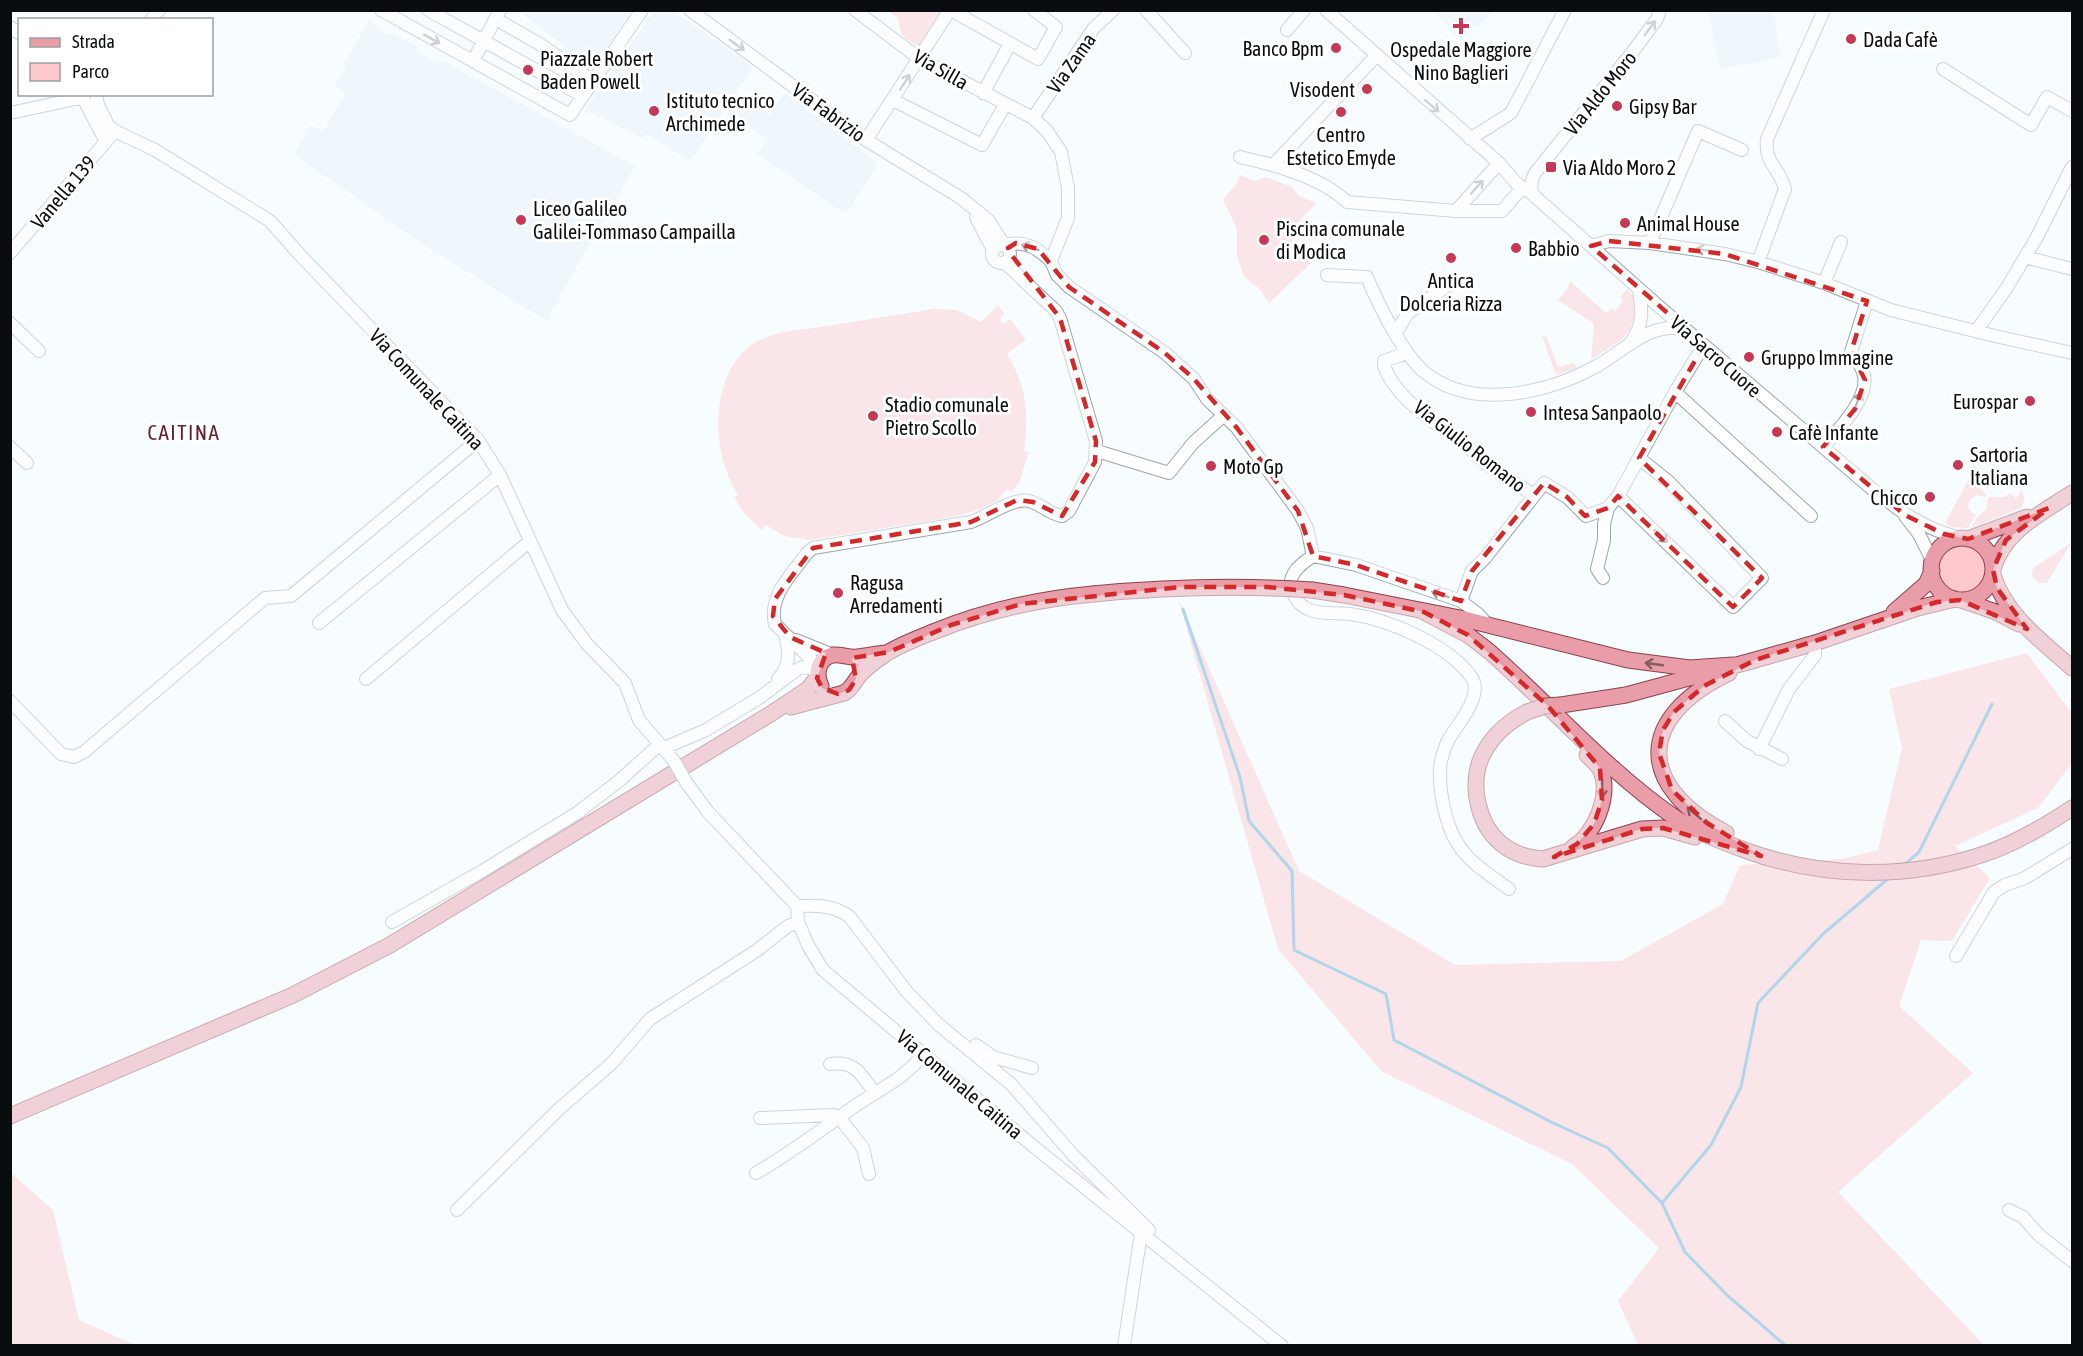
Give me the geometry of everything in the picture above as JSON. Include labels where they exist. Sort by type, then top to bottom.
[{"type":"main road","points":[[2073,493],[2006,540],[2000,549],[1990,582],[1981,594],[1975,597],[1928,605],[1815,644],[1626,695],[1545,706],[1527,712],[1503,728],[1479,762],[1476,777],[1476,793],[1486,828],[1498,842],[1514,853],[1529,858],[1543,859],[1642,829],[1663,828],[1737,852],[1807,867],[1854,872],[1901,871],[1948,864],[1985,854],[2024,837],[2073,808]]},
{"type":"main road","points":[[1884,620],[1914,597],[1926,584],[1940,548],[1954,540],[2049,508]]},
{"type":"main road","points":[[1965,538],[1983,546],[1989,553],[1997,588],[2007,604],[2027,628],[2073,668]]},
{"type":"main road","points":[[1932,567],[1933,579],[1941,592],[1996,612],[2027,628]]},
{"type":"main road","points":[[772,713],[849,690],[856,679],[889,652],[951,625],[988,613],[1032,603],[1093,594],[1213,586],[1312,590],[1488,625],[1628,660],[1690,668],[1733,665]]},
{"type":"main road","points":[[1424,612],[1467,634],[1519,678],[1618,772],[1671,814],[1696,830],[1761,856]]},
{"type":"main road","points":[[10,1116],[294,995],[361,960],[473,896],[772,713],[808,689],[826,658],[889,652]]},
{"type":"main road","points":[[840,656],[855,667],[856,679]]},
{"type":"main road","points":[[1755,660],[1714,680],[1684,701],[1667,721],[1659,753],[1666,780],[1682,802],[1707,823],[1739,840],[1761,856]]},
{"type":"main road","points":[[818,672],[822,688],[832,694],[838,694]]},
{"type":"main road","points":[[1519,678],[1600,768],[1602,777],[1600,812],[1594,824],[1577,844],[1554,857]]},
{"type":"street","points":[[381,10],[570,115],[642,10]]},
{"type":"street","points":[[428,10],[583,96]]},
{"type":"street","name":"Via Fabrizio","points":[[690,10],[866,140],[961,198],[988,220],[1004,252],[1024,270],[1034,290],[1056,310],[1060,318],[1097,451]]},
{"type":"street","name":"Via Silla","points":[[855,10],[920,59],[1033,118]]},
{"type":"street","points":[[866,140],[951,10],[1038,59],[1056,27],[1034,10]]},
{"type":"street","name":"Via Zama","points":[[1033,118],[1094,28],[1113,10]]},
{"type":"street","points":[[1287,30],[1304,10]]},
{"type":"street","points":[[1326,10],[1511,176],[1521,177],[1535,173]]},
{"type":"street","points":[[1470,139],[1511,113],[1564,10]]},
{"type":"street","name":"Via Aldo Moro","points":[[1535,173],[1631,54],[1657,19],[1660,10]]},
{"type":"street","points":[[1758,262],[1785,189],[1784,182],[1769,161],[1767,139],[1824,10]]},
{"type":"street","points":[[1148,11],[1185,53]]},
{"type":"street","points":[[473,61],[496,19],[596,77]]},
{"type":"street","points":[[983,93],[1010,44]]},
{"type":"street","points":[[1273,165],[1376,56]]},
{"type":"street","points":[[1943,69],[2031,125],[2047,97],[2073,111]]},
{"type":"street","points":[[96,96],[98,105],[108,125],[115,131]]},
{"type":"street","points":[[10,113],[80,98],[84,100],[106,142]]},
{"type":"street","points":[[893,100],[982,145],[1005,105]]},
{"type":"street","points":[[1033,118],[1047,130],[1061,152],[1068,188],[1068,218],[1050,261]]},
{"type":"street","name":"Vanella 139","points":[[10,253],[115,131]]},
{"type":"street","name":"Via Comunale Caitina","points":[[115,131],[155,150],[270,221],[478,440],[500,475],[554,597],[562,610],[587,644],[625,683],[639,720],[674,761],[708,812],[797,906],[798,922],[809,947],[824,970],[1118,1208],[1141,1233],[1283,1346]]},
{"type":"street","points":[[1650,243],[1698,131],[1742,150]]},
{"type":"street","points":[[1240,157],[1273,165],[1334,190],[1347,202],[1456,211],[1502,211],[1527,191],[1535,173]]},
{"type":"street","points":[[1456,211],[1498,163]]},
{"type":"street","points":[[1976,331],[2006,289],[2071,175]]},
{"type":"street","name":"Via Sacro Cuore","points":[[1511,176],[1685,330],[1905,515]]},
{"type":"street","points":[[1592,246],[1609,241],[1650,243],[1708,251],[1758,262],[1824,283],[1891,310],[2073,353]]},
{"type":"street","points":[[1824,283],[1841,242]]},
{"type":"street","points":[[1004,252],[1010,244],[1016,243],[1038,249],[1069,287],[1165,353],[1194,379],[1208,399],[1237,428],[1298,511],[1309,534],[1314,556]]},
{"type":"street","points":[[2025,257],[2073,269]]},
{"type":"street","points":[[1327,275],[1367,277],[1378,303],[1407,353],[1424,372],[1458,390],[1478,395],[1498,395],[1539,388],[1597,366],[1652,331],[1669,327],[1685,330]]},
{"type":"street","points":[[1396,332],[1408,313],[1454,281]]},
{"type":"street","points":[[1639,288],[1642,320]]},
{"type":"street","points":[[1823,447],[1855,410],[1865,380],[1864,373],[1851,352],[1867,300]]},
{"type":"street","points":[[1628,346],[1635,337],[1645,315],[1661,308]]},
{"type":"street","points":[[1652,331],[1661,308]]},
{"type":"street","points":[[10,323],[39,351]]},
{"type":"street","points":[[1603,578],[1597,569],[1608,508],[1618,496],[1675,392],[1704,345]]},
{"type":"street","name":"Via Giulio Romano","points":[[1407,353],[1384,361],[1385,370],[1398,390],[1442,430],[1534,496],[1544,483],[1567,497],[1586,516],[1608,508]]},
{"type":"street","points":[[1675,392],[1811,516]]},
{"type":"street","points":[[818,672],[775,624],[773,608],[775,599],[807,553],[813,548],[970,522],[983,518],[1017,500],[1033,502],[1054,515],[1062,516],[1069,511],[1095,462],[1097,451],[1169,473],[1193,443],[1224,415]]},
{"type":"street","points":[[10,701],[60,754],[74,758],[84,752],[265,598],[291,596],[478,440]]},
{"type":"street","points":[[10,447],[27,463]]},
{"type":"street","points":[[1618,496],[1733,607],[1762,578],[1669,482],[1639,458]]},
{"type":"street","points":[[319,623],[500,475]]},
{"type":"street","points":[[1461,601],[1472,571],[1534,496]]},
{"type":"street","points":[[1905,515],[1944,534],[1965,538]]},
{"type":"street","points":[[1905,515],[1919,534],[1932,567]]},
{"type":"street","points":[[366,679],[530,541]]},
{"type":"street","points":[[1488,625],[1461,601],[1356,565],[1314,556],[1299,565],[1290,578],[1291,589],[1298,603],[1310,611],[1351,614],[1391,623],[1446,654],[1472,676],[1475,689],[1471,705],[1447,742],[1441,763],[1441,788],[1448,825],[1458,846],[1509,889]]},
{"type":"street","points":[[787,635],[840,656]]},
{"type":"street","points":[[765,694],[785,671],[789,662],[787,635]]},
{"type":"street","points":[[1759,749],[1789,689],[1815,655],[1815,644]]},
{"type":"street","points":[[392,922],[484,870],[577,813],[662,746],[706,730],[765,694],[798,669],[803,667],[818,672]]},
{"type":"street","points":[[1725,721],[1747,741],[1782,759]]},
{"type":"street","points":[[1956,956],[1994,892],[2005,885],[2025,878],[2073,849]]},
{"type":"street","points":[[797,906],[829,907],[849,916],[907,992],[939,1024],[1011,1084],[1118,1208],[1269,1329],[1283,1346]]},
{"type":"street","points":[[456,1210],[558,1110],[612,1064],[650,1019],[756,951],[788,926],[798,922]]},
{"type":"street","points":[[958,1038],[971,1042],[993,1057],[1032,1068]]},
{"type":"street","points":[[756,1173],[789,1154],[839,1117],[891,1085],[914,1066],[924,1053]]},
{"type":"street","points":[[830,1064],[844,1063],[856,1069],[875,1093]]},
{"type":"street","points":[[760,1118],[833,1115],[839,1117],[863,1148],[869,1173]]},
{"type":"street","points":[[2009,1210],[2023,1217],[2039,1235],[2073,1262]]},
{"type":"street","points":[[1124,1346],[1141,1233]]},
{"type":"highlighted area","points":[[1609,241],[1725,254],[1867,301],[1851,352],[1865,380],[1855,409],[1823,447],[1905,515],[1944,534],[1968,539],[2049,508],[2006,540],[1993,570],[1997,588],[2027,629],[1960,600],[1937,602],[1755,660],[1704,686],[1674,712],[1663,730],[1659,753],[1672,790],[1707,823],[1761,856],[1663,828],[1642,829],[1554,857],[1577,844],[1594,824],[1602,800],[1600,768],[1548,706],[1468,635],[1424,612],[1344,595],[1268,587],[1180,587],[1021,604],[951,625],[889,652],[852,658],[856,679],[849,690],[838,694],[822,688],[817,678],[826,653],[790,637],[773,616],[775,599],[813,548],[971,522],[1017,500],[1033,502],[1062,516],[1095,462],[1096,441],[1060,318],[1010,253],[1008,248],[1016,243],[1038,249],[1069,287],[1165,353],[1194,379],[1237,428],[1298,511],[1313,556],[1356,565],[1461,601],[1472,571],[1544,483],[1567,497],[1585,516],[1608,508],[1618,496],[1733,607],[1762,578],[1639,458],[1704,345],[1591,246]]},
{"type":"shaded area","points":[[518,11],[632,11],[594,68]]},
{"type":"shaded area","name":"Istituto tecnico Archimede","points":[[654,11],[673,11],[753,67],[736,92],[746,100],[745,102],[770,115],[784,92],[878,164],[847,212],[842,211],[757,154],[767,140],[724,111],[690,161],[647,134],[644,139],[591,112],[588,115],[584,112]]},
{"type":"shaded area","name":"Ospedale Maggiore Nino Baglieri","points":[[1435,11],[1493,11],[1480,25],[1471,28],[1460,41]]},
{"type":"shaded area","points":[[1708,11],[1772,11],[1781,57],[1720,69]]},
{"type":"shaded area","points":[[369,20],[377,25],[377,29],[389,35],[392,33],[417,47],[418,52],[437,64],[443,61],[635,166],[546,320],[424,245],[294,154],[311,125],[323,132],[346,93],[335,86],[347,66],[344,64]]},
{"type":"green space","points":[[888,11],[941,11],[919,46],[903,36],[898,18]]},
{"type":"green space","name":"Piscina comunale di Modica","points":[[1240,175],[1255,181],[1266,177],[1292,187],[1299,196],[1316,203],[1290,231],[1289,238],[1313,261],[1269,303],[1258,287],[1243,274],[1237,256],[1237,229],[1223,199],[1236,185]]},
{"type":"green space","points":[[1570,281],[1606,313],[1611,308],[1615,311],[1623,301],[1620,297],[1627,289],[1634,298],[1634,320],[1631,328],[1614,345],[1591,359],[1594,326],[1592,322],[1558,300],[1568,288]]},
{"type":"green space","name":"Stadio comunale Pietro Scollo","points":[[998,305],[1005,314],[1000,318],[1003,324],[1010,319],[1026,339],[1007,354],[1019,378],[1025,401],[1024,451],[1029,452],[1020,480],[1012,492],[1007,489],[996,501],[981,509],[954,517],[810,540],[784,536],[766,525],[762,530],[745,514],[734,498],[738,495],[723,461],[718,425],[722,392],[727,376],[745,350],[758,341],[780,333],[934,309],[957,310],[981,322]]},
{"type":"green space","points":[[1546,335],[1558,367],[1574,363],[1576,368],[1556,375],[1542,336]]},
{"type":"green space","points":[[1973,472],[1979,488],[1987,495],[1971,498],[1968,506],[1972,513],[1976,514],[1968,528],[1950,527],[1945,523]]},
{"type":"green space","points":[[2022,490],[2025,500],[2021,508],[1971,528],[1978,516],[1986,509],[1987,500],[1990,497],[2004,497],[2011,493],[2016,499]]},
{"type":"green space","points":[[2071,543],[2047,583],[2039,583],[2032,576],[2033,568]]},
{"type":"green space","points":[[1957,546],[1967,546],[1979,553],[1986,565],[1986,575],[1979,587],[1967,594],[1957,594],[1942,583],[1938,575],[1938,565],[1949,550]]},
{"type":"green space","points":[[1178,598],[1299,871],[1455,965],[1621,961],[1723,904],[1740,865],[1842,859],[1878,850],[1902,748],[1889,689],[2027,653],[2072,713],[2072,763],[2038,808],[1955,846],[1990,878],[1952,941],[1921,940],[1899,1006],[1973,1073],[1838,1192],[1984,1345],[1638,1345],[1618,1301],[1659,1248],[1572,1164],[1381,1071],[1278,949]]},
{"type":"green space","points":[[11,1173],[53,1210],[79,1320],[135,1345],[11,1345]]},
{"type":"waterway","points":[[1183,609],[1240,777],[1249,821],[1292,871],[1294,950],[1386,994],[1394,1040],[1551,1122],[1608,1148],[1662,1203],[1685,1252],[1728,1296],[1786,1346]]},
{"type":"waterway","points":[[1904,865],[1919,852],[1992,704]]},
{"type":"waterway","points":[[1662,1203],[1711,1145],[1741,1087],[1758,1003],[1823,934],[1890,877]]},
{"type":"place","name":"Ospedale Maggiore Nino Baglieri","points":[[1461,26]]},
{"type":"place","name":"Dada Cafè","points":[[1851,39]]},
{"type":"place","name":"Banco Bpm","points":[[1336,48]]},
{"type":"place","name":"Piazzale Robert Baden Powell","points":[[528,70]]},
{"type":"place","name":"Visodent","points":[[1367,89]]},
{"type":"place","name":"Gipsy Bar","points":[[1617,106]]},
{"type":"place","name":"Istituto tecnico Archimede","points":[[654,111]]},
{"type":"place","name":"Centro Estetico Emyde","points":[[1341,112]]},
{"type":"place","name":"Via Aldo Moro 2","points":[[1551,167]]},
{"type":"place","name":"Liceo Galileo Galilei-Tommaso Campailla","points":[[521,220]]},
{"type":"place","name":"Animal House","points":[[1625,223]]},
{"type":"place","name":"Piscina comunale di Modica","points":[[1264,240]]},
{"type":"place","name":"Babbio","points":[[1516,248]]},
{"type":"place","name":"Antica Dolceria Rizza","points":[[1451,258]]},
{"type":"place","name":"Gruppo Immagine","points":[[1749,357]]},
{"type":"place","name":"Eurospar","points":[[2030,401]]},
{"type":"place","name":"Intesa Sanpaolo","points":[[1531,412]]},
{"type":"place","name":"Stadio comunale Pietro Scollo","points":[[873,416]]},
{"type":"place","name":"Cafè Infante","points":[[1777,432]]},
{"type":"place","name":"Sartoria Italiana","points":[[1958,465]]},
{"type":"place","name":"Moto Gp","points":[[1211,466]]},
{"type":"place","name":"Chicco","points":[[1930,497]]},
{"type":"place","name":"Ragusa Arredamenti","points":[[838,593]]},
{"type":"district","name":"CAITINA","points":[[184,432]]}]
